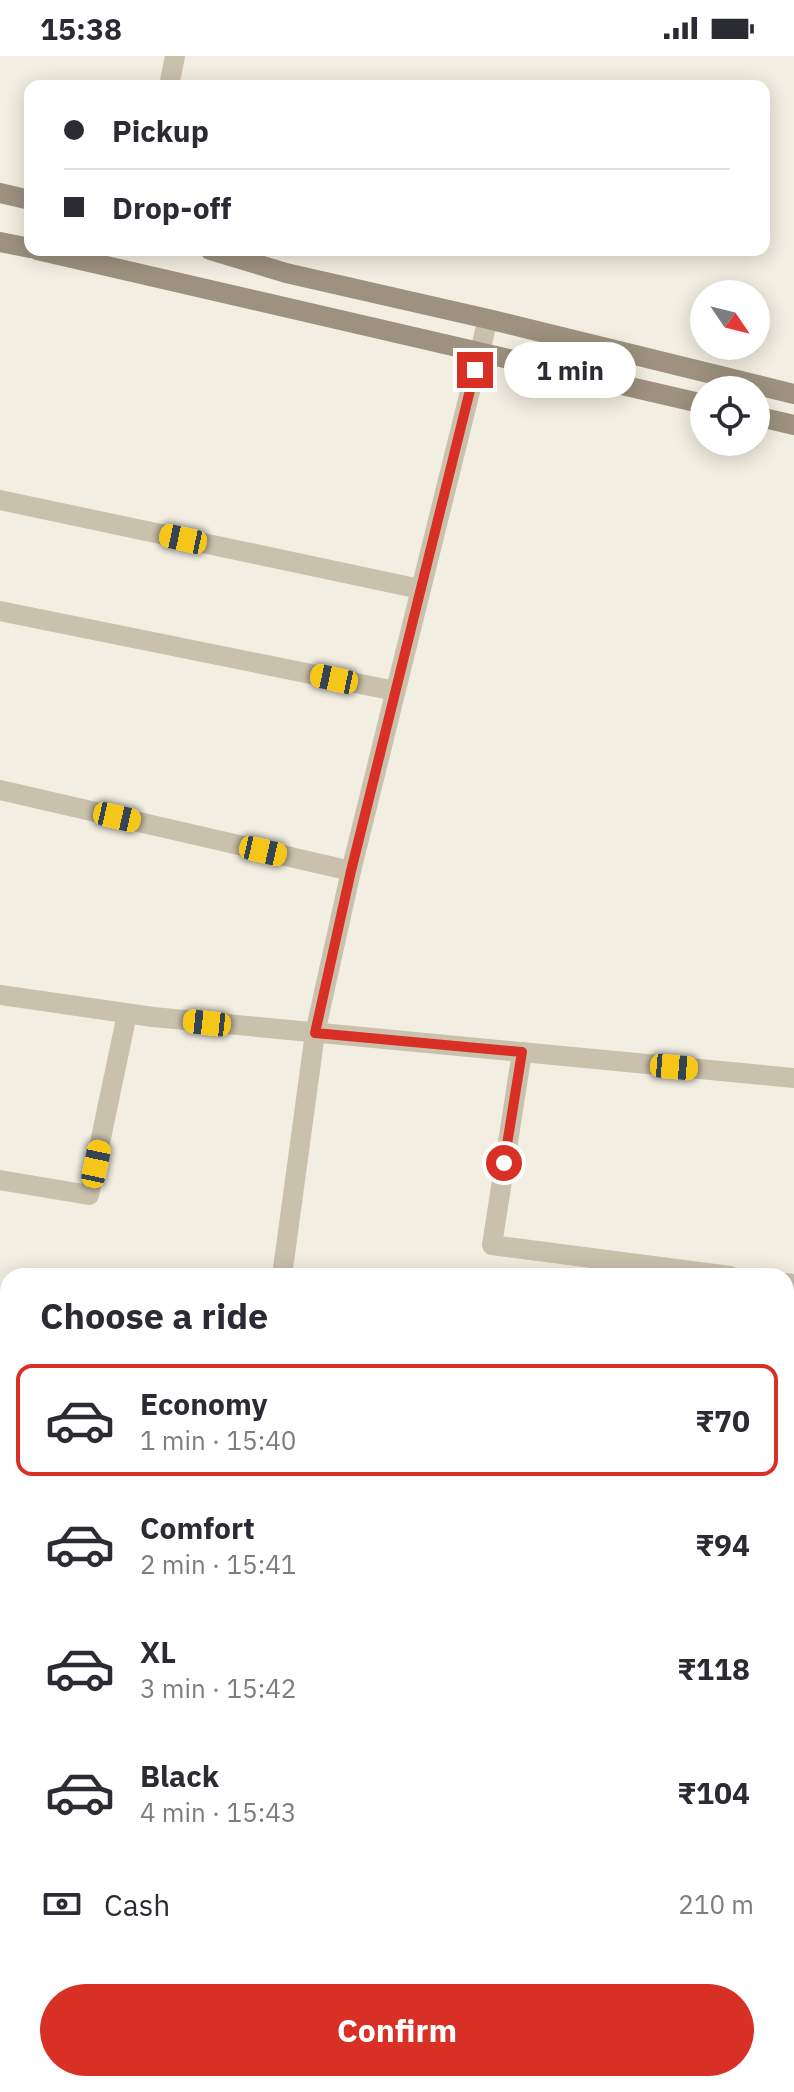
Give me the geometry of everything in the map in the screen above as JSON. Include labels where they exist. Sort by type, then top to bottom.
[{"type":"main road","points":[[0,193],[24,199]]},
{"type":"main road","points":[[0,242],[24,247]]},
{"type":"main road","points":[[64,256],[690,401]]},
{"type":"main road","points":[[230,256],[286,273],[794,394]]},
{"type":"main road","points":[[770,419],[794,425]]},
{"type":"street","points":[[170,80],[175,56]]},
{"type":"street","points":[[283,1268],[315,1033],[351,871],[488,319]]},
{"type":"street","points":[[0,500],[420,589]]},
{"type":"street","points":[[0,611],[395,691]]},
{"type":"street","points":[[0,790],[351,871]]},
{"type":"street","points":[[0,995],[127,1014],[794,1078]]},
{"type":"street","points":[[0,1180],[89,1195],[127,1014]]},
{"type":"street","points":[[522,1052],[492,1245],[669,1268]]},
{"type":"route","points":[[475,370],[351,871],[315,1033],[522,1052],[504,1163]]}]
